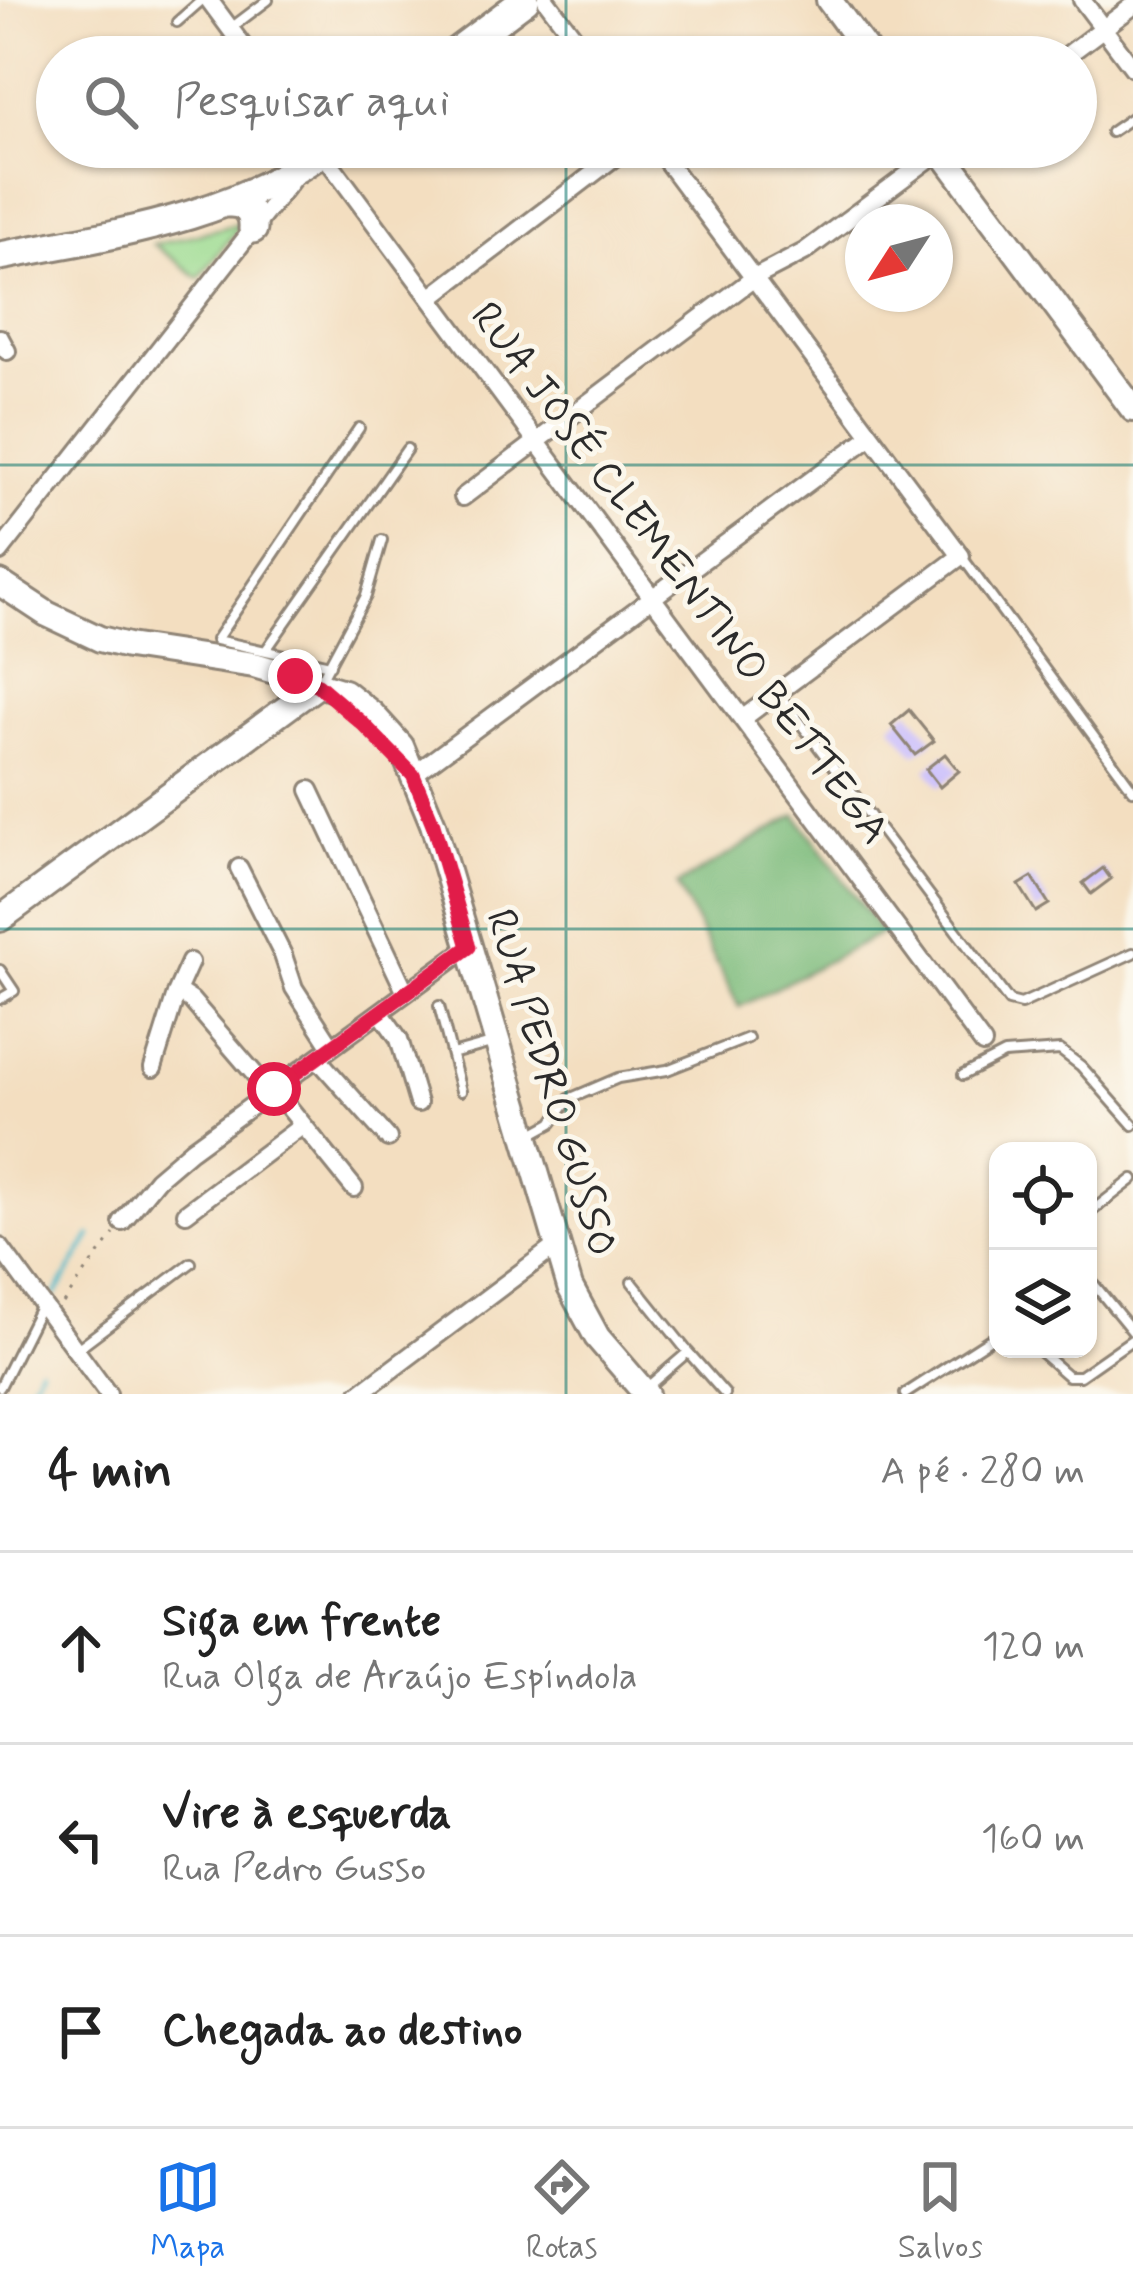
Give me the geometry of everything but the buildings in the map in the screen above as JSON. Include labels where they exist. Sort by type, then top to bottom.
[{"type":"main road","points":[[477,36],[526,0]]},
{"type":"main road","points":[[829,0],[856,36]]},
{"type":"main road","points":[[0,256],[167,222],[230,202],[290,168]]},
{"type":"main road","points":[[956,168],[1133,409]]},
{"type":"main road","points":[[230,202],[248,210],[253,229]]},
{"type":"main road","name":"RUA PEDRO GUSSO","points":[[0,583],[47,614],[128,646],[214,649],[276,670],[324,675],[413,775],[433,824],[570,1287],[587,1322],[644,1392]]},
{"type":"main road","points":[[2,913],[324,675]]},
{"type":"street","points":[[205,0],[235,36]]},
{"type":"street","points":[[546,0],[573,36]]},
{"type":"street","points":[[1082,0],[1133,68]]},
{"type":"street","points":[[1093,36],[1133,6]]},
{"type":"street","points":[[0,552],[304,168]]},
{"type":"street","name":"RUA JOSÉ CLEMENTINO BETTEGA","points":[[329,168],[983,1044]]},
{"type":"street","points":[[430,298],[600,168]]},
{"type":"street","points":[[672,168],[961,556],[742,719]]},
{"type":"street","points":[[463,497],[754,278],[804,252],[915,168]]},
{"type":"street","points":[[413,775],[872,436]]},
{"type":"street","points":[[310,790],[406,993]]},
{"type":"street","points":[[239,868],[284,956],[324,1053],[388,1138]]},
{"type":"street","points":[[122,1222],[172,1165],[469,947]]},
{"type":"street","points":[[153,1068],[190,962]]},
{"type":"street","points":[[177,991],[191,1000],[354,1188]]},
{"type":"street","points":[[380,1012],[399,1039],[418,1103]]},
{"type":"street","points":[[186,1213],[303,1125]]},
{"type":"street","points":[[0,1246],[108,1394]]},
{"type":"street","points":[[359,1394],[556,1246]]},
{"type":"lane","points":[[177,22],[205,0]]},
{"type":"lane","points":[[230,29],[268,0]]},
{"type":"lane","points":[[1112,132],[1133,117]]},
{"type":"lane","points":[[214,649],[358,428]]},
{"type":"lane","points":[[266,650],[406,449]]},
{"type":"lane","points":[[214,649],[266,650],[324,675],[366,596],[382,540]]},
{"type":"lane","points":[[961,556],[1133,790]]},
{"type":"lane","points":[[778,692],[1009,1001],[1021,1004],[1133,953]]},
{"type":"lane","points":[[0,970],[14,991],[0,1000]]},
{"type":"lane","points":[[439,1006],[461,1091]]},
{"type":"lane","points":[[525,1137],[552,1123],[569,1099],[618,1078],[668,1070],[748,1038]]},
{"type":"lane","points":[[452,1054],[497,1041]]},
{"type":"lane","points":[[963,1075],[1004,1054],[1060,1050],[1081,1066],[1133,1125]]},
{"type":"lane","points":[[1097,1207],[1133,1179]]},
{"type":"lane","points":[[76,1349],[191,1263]]},
{"type":"lane","points":[[632,1282],[725,1394]]},
{"type":"lane","points":[[1048,1358],[1069,1376],[1080,1376],[1133,1336],[1097,1289]]},
{"type":"lane","points":[[0,1387],[47,1311]]},
{"type":"lane","points":[[905,1394],[989,1340]]},
{"type":"lane","points":[[644,1392],[688,1352]]},
{"type":"path","points":[[47,1311],[122,1222]]},
{"type":"green space","points":[[242,223],[199,278],[154,245]]},
{"type":"green space","points":[[796,815],[882,933],[739,1007],[677,885]]},
{"type":"waterway","points":[[55,1295],[91,1236]]},
{"type":"waterway","points":[[28,1394],[40,1367]]},
{"type":"route","points":[[274,1089],[469,947],[433,824],[413,775],[318,685],[295,676]]}]
